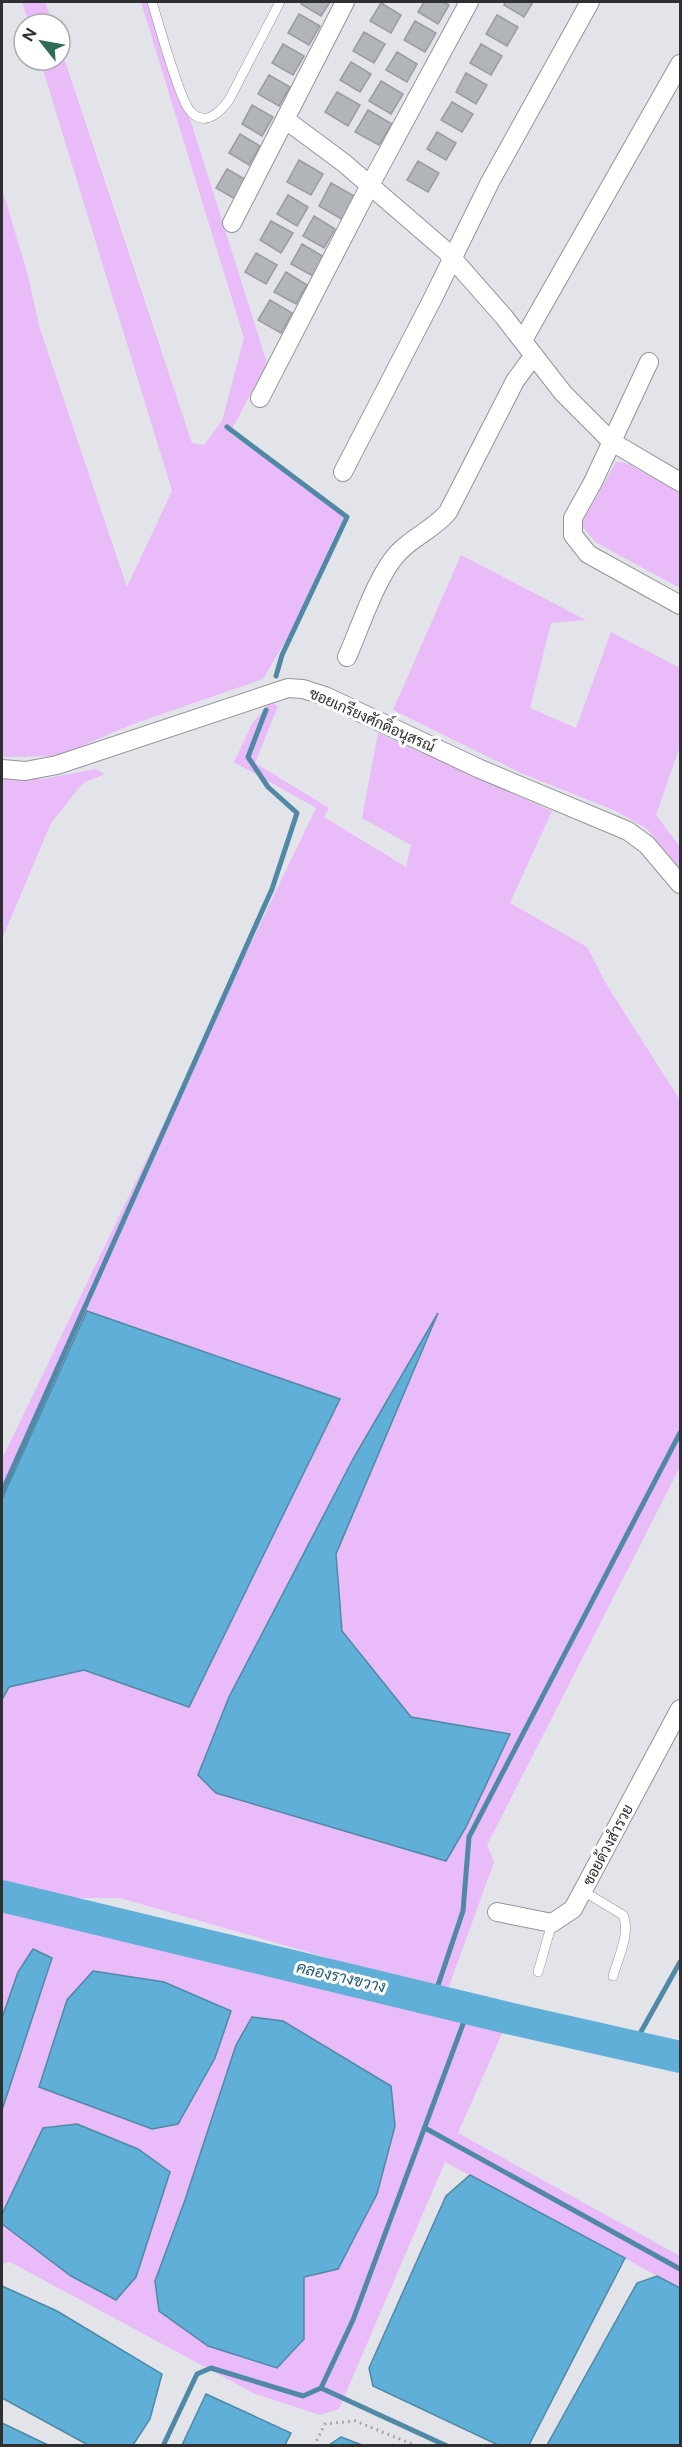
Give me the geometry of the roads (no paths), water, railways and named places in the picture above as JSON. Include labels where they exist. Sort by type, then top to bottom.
[{"type":"street","points":[[232,223],[345,2]]},
{"type":"street","points":[[260,398],[370,185],[469,2]]},
{"type":"street","points":[[343,472],[490,182],[590,2]]},
{"type":"street","points":[[523,340],[681,64]]},
{"type":"street","points":[[286,120],[370,185],[452,257],[523,340],[563,393],[612,442],[681,482]]},
{"type":"street","points":[[347,657],[388,566],[405,546],[439,524],[448,512],[515,381],[534,355]]},
{"type":"street","points":[[649,362],[573,518],[573,535],[588,554],[681,605]]},
{"type":"street","name":"ซอยเกรียงศักดิ์อนุสรณ์","points":[[2,769],[26,771],[57,765],[288,688],[303,689],[325,696],[480,769],[628,831],[647,845],[681,884]]},
{"type":"street","name":"ซอยด้วงสำรวย","points":[[552,1923],[573,1909],[681,1709]]},
{"type":"street","points":[[497,1912],[552,1923]]},
{"type":"lane","points":[[152,2],[173,70],[189,111],[195,115],[211,118],[219,113],[229,100],[280,2]]},
{"type":"lane","points":[[583,1891],[622,1915],[626,1922],[625,1935],[613,1976]]},
{"type":"lane","points":[[538,1972],[552,1923]]},
{"type":"water","points":[[87,1311],[340,1399],[189,1707],[84,1670],[9,1687],[2,1700],[2,1499]]},
{"type":"water","points":[[438,1313],[336,1554],[342,1631],[411,1717],[510,1734],[466,1827],[446,1861],[216,1793],[198,1775],[229,1697],[353,1459]]},
{"type":"water","points":[[33,1949],[52,1958],[2,2110],[2,2018],[18,1972]]},
{"type":"water","points":[[93,1971],[164,1982],[231,2011],[215,2058],[178,2124],[152,2129],[39,2087],[67,2000]]},
{"type":"water","points":[[252,2017],[283,2021],[391,2086],[395,2126],[377,2194],[338,2269],[304,2277],[304,2339],[277,2368],[208,2346],[159,2311],[155,2281],[185,2200],[236,2045]]},
{"type":"water","points":[[77,2124],[138,2149],[170,2172],[136,2277],[116,2300],[71,2276],[2,2224],[2,2214],[43,2128]]},
{"type":"water","points":[[470,2175],[625,2258],[529,2445],[498,2445],[373,2386],[369,2368],[446,2196]]},
{"type":"water","points":[[657,2276],[680,2288],[680,2445],[547,2445],[637,2283]]},
{"type":"water","points":[[2,2286],[57,2311],[162,2374],[150,2419],[133,2445],[88,2445],[2,2398]]},
{"type":"water","points":[[206,2394],[291,2433],[285,2445],[182,2445]]},
{"type":"water","points":[[2,2423],[48,2445],[2,2445]]},
{"type":"water","points":[[341,2437],[362,2445],[329,2445]]},
{"type":"waterway","points":[[227,427],[347,517],[282,655],[276,676]]},
{"type":"waterway","points":[[2,1492],[272,889],[297,813],[268,787],[248,757],[266,710]]},
{"type":"waterway","points":[[433,2000],[463,1911],[469,1837],[680,1433]]},
{"type":"waterway","name":"คลองรางขวาง","points":[[2,1896],[512,2019],[680,2057]]},
{"type":"waterway","points":[[633,2046],[680,1962]]},
{"type":"waterway","points":[[163,2446],[197,2374],[211,2368],[303,2396],[321,2388],[353,2320],[469,2008]]},
{"type":"waterway","points":[[425,2128],[680,2269]]},
{"type":"waterway","points":[[321,2388],[447,2446]]}]
